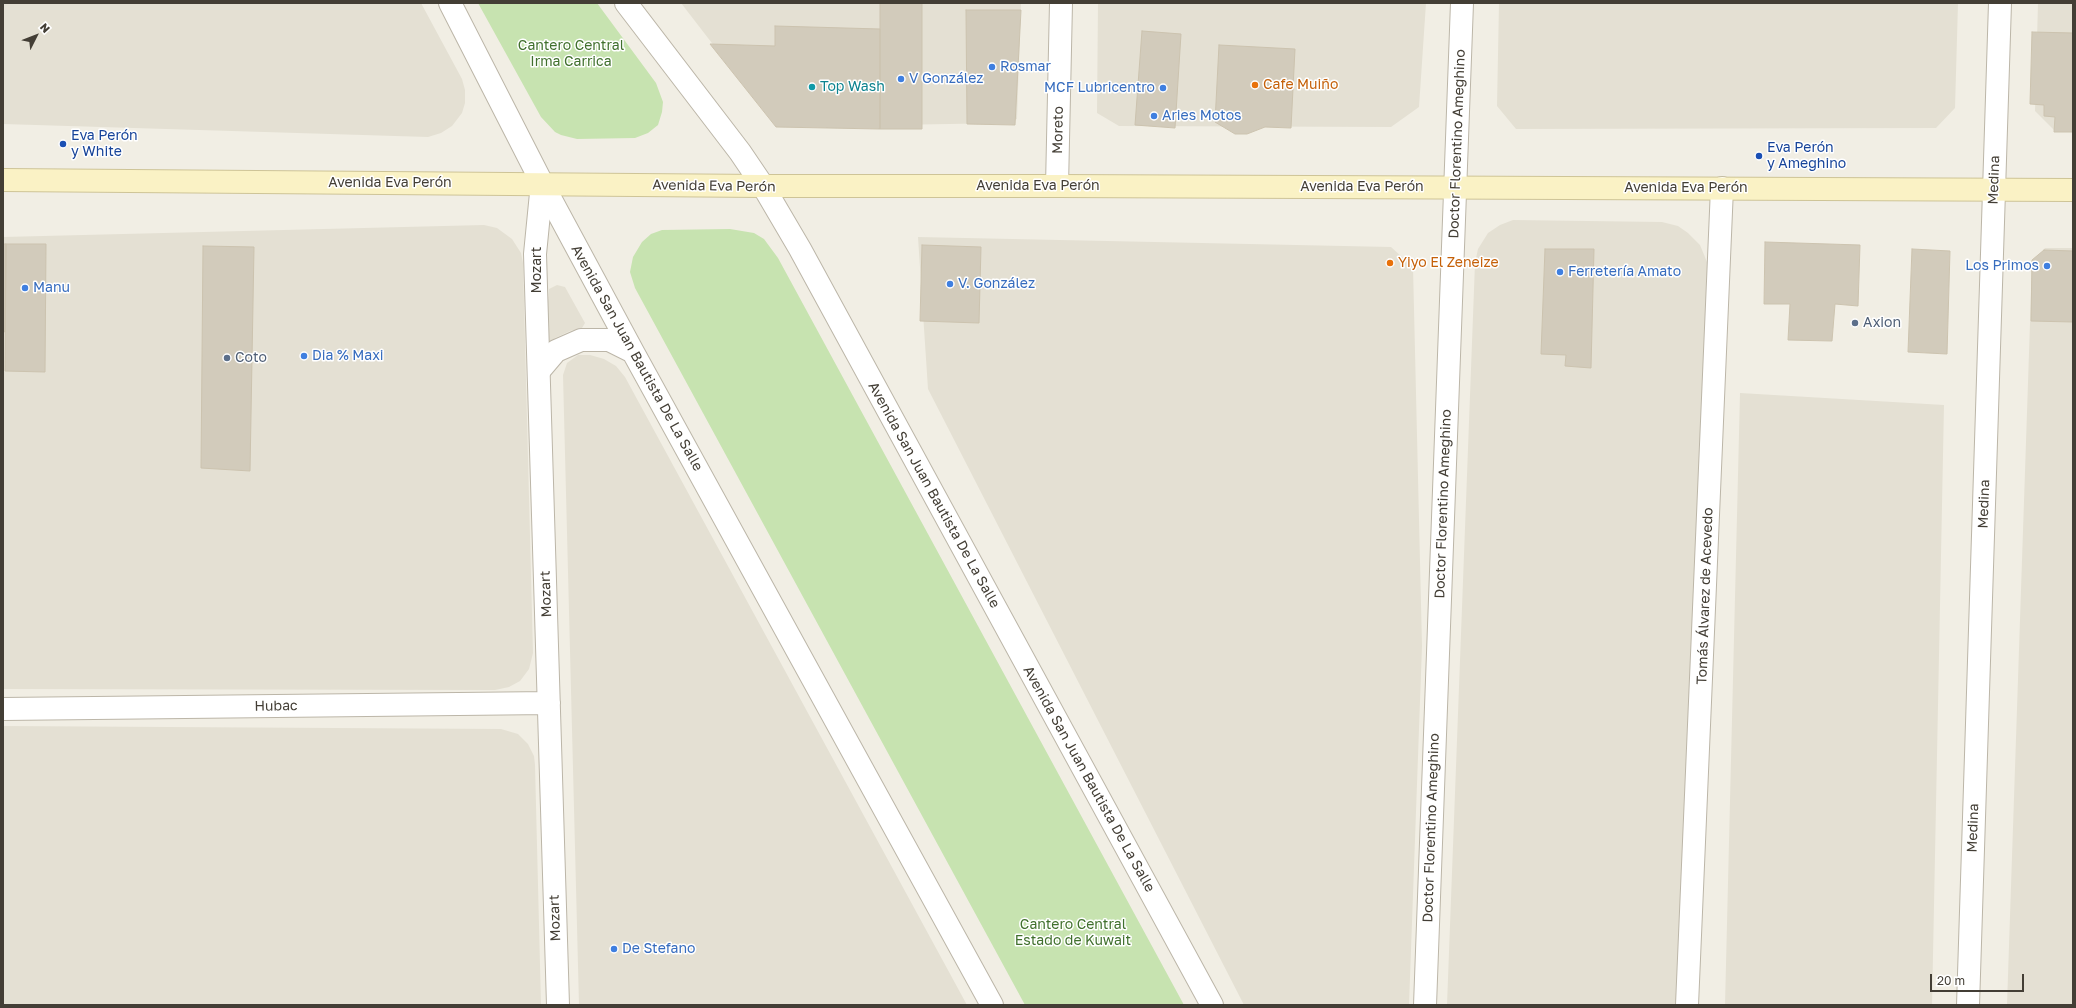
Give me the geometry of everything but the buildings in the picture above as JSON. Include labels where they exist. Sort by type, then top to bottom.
[{"type":"main road","name":"Avenida Eva Perón","points":[[3,180],[542,183],[763,186],[2073,190]]},
{"type":"street","name":"Avenida San Juan Bautista De La Salle","points":[[450,3],[542,183],[633,352],[992,1005]]},
{"type":"street","name":"Avenida San Juan Bautista De La Salle","points":[[626,3],[740,152],[763,186],[800,250],[1212,1005]]},
{"type":"street","name":"Moreto","points":[[1057,186],[1061,3]]},
{"type":"street","name":"Doctor Florentino Ameghino","points":[[1425,1005],[1462,3]]},
{"type":"street","name":"Medina","points":[[1968,1005],[2000,3]]},
{"type":"street","name":"Mozart","points":[[542,183],[536,254],[558,1005]]},
{"type":"street","name":"Tomás Álvarez de Acevedo","points":[[1687,1005],[1722,188]]},
{"type":"street","points":[[539,372],[556,351],[581,340],[608,340],[633,352]]},
{"type":"street","name":"Hubac","points":[[3,709],[549,704]]},
{"type":"shaded area","points":[[3,3],[421,3],[462,79],[465,90],[465,103],[462,113],[452,126],[441,133],[428,137],[3,124]]},
{"type":"shaded area","points":[[681,3],[1021,3],[1017,119],[1006,123],[779,127],[772,121]]},
{"type":"shaded area","points":[[1098,3],[1426,3],[1419,107],[1391,127],[1119,126],[1097,113]]},
{"type":"shaded area","points":[[1499,3],[1958,3],[1955,108],[1936,128],[1516,129],[1497,106]]},
{"type":"shaded area","points":[[2038,3],[2073,3],[2073,131],[2055,131],[2035,111]]},
{"type":"shaded area","points":[[1513,220],[1662,222],[1678,226],[1688,233],[1700,245],[1707,262],[1709,275],[1682,1005],[1447,1005],[1475,263],[1478,249],[1488,233],[1500,225]]},
{"type":"shaded area","points":[[484,225],[497,228],[512,239],[521,253],[523,263],[533,653],[529,669],[520,681],[509,687],[495,690],[3,689],[3,237]]},
{"type":"shaded area","points":[[918,237],[1391,247],[1413,267],[1422,646],[1409,1005],[1244,1005],[928,389]]},
{"type":"shaded area","points":[[2045,248],[2073,248],[2073,1005],[2007,1005],[2032,264]]},
{"type":"shaded area","points":[[557,285],[565,287],[585,323],[582,328],[570,331],[555,338],[552,342],[548,341],[545,336],[549,289]]},
{"type":"shaded area","points":[[578,355],[590,355],[604,359],[616,366],[625,377],[967,1005],[579,1005],[563,375],[567,363]]},
{"type":"shaded area","points":[[1740,393],[1944,405],[1932,1005],[1725,1005]]},
{"type":"shaded area","points":[[3,726],[501,729],[518,734],[528,744],[534,756],[535,765],[541,1005],[3,1005]]},
{"type":"green space","name":"Cantero Central Irma Carrica","points":[[478,3],[597,3],[656,83],[663,102],[658,125],[648,133],[635,138],[577,139],[555,132],[541,117]]},
{"type":"green space","name":"Cantero Central Estado de Kuwait","points":[[730,229],[754,233],[764,239],[778,258],[1184,1005],[1025,1005],[635,288],[630,272],[633,257],[642,242],[651,234],[662,230]]},
{"type":"place","name":"Rosmar","points":[[992,67]]},
{"type":"place","name":"V González","points":[[901,79]]},
{"type":"place","name":"Cafe Muiño","points":[[1255,85]]},
{"type":"place","name":"Top Wash","points":[[812,87]]},
{"type":"place","name":"MCF Lubricentro","points":[[1163,88]]},
{"type":"place","name":"Aries Motos","points":[[1154,116]]},
{"type":"place","name":"Eva Perón y White","points":[[63,144]]},
{"type":"place","name":"Eva Perón y Ameghino","points":[[1759,156]]},
{"type":"place","name":"Yiyo El Zeneize","points":[[1390,263]]},
{"type":"place","name":"Los Primos","points":[[2047,266]]},
{"type":"place","name":"Ferretería Amato","points":[[1560,272]]},
{"type":"place","name":"V. González","points":[[950,284]]},
{"type":"place","name":"Manu","points":[[25,288]]},
{"type":"place","name":"Axion","points":[[1855,323]]},
{"type":"place","name":"Dia % Maxi","points":[[304,356]]},
{"type":"place","name":"Coto","points":[[227,358]]},
{"type":"place","name":"De Stefano","points":[[614,949]]}]
